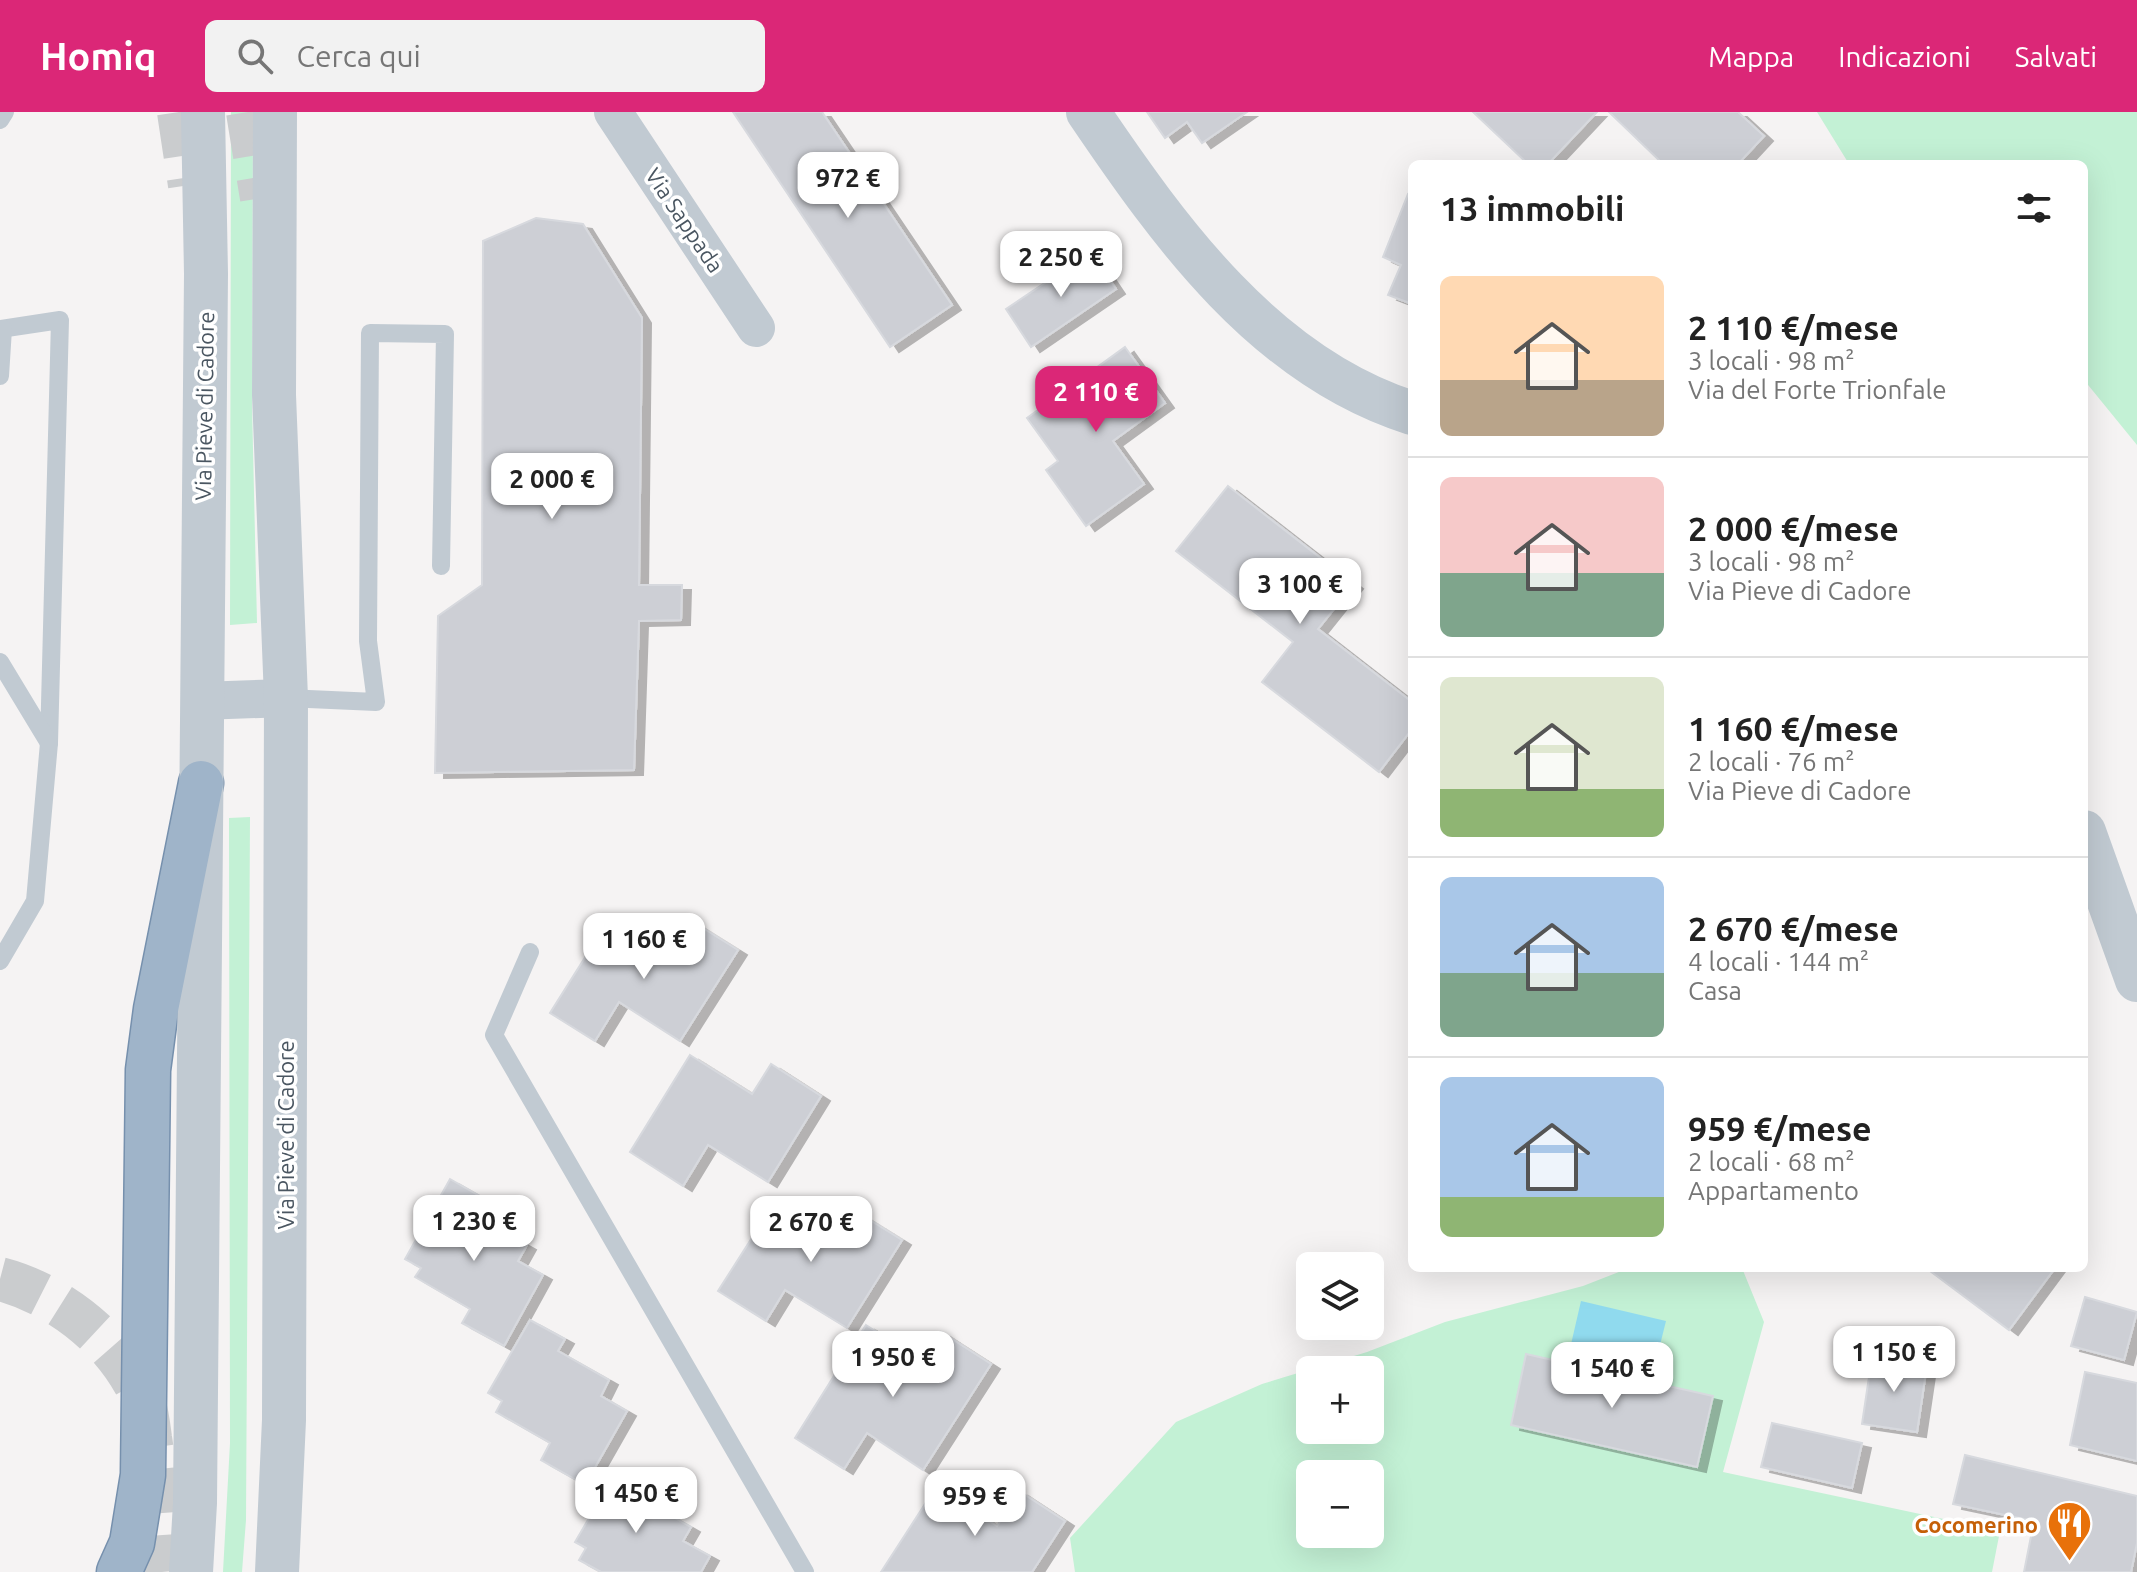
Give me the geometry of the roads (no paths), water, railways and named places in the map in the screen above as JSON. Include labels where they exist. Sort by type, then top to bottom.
[{"type":"highway","points":[[119,1572],[132,1543],[143,1475],[148,1070],[156,1009],[201,783]]},
{"type":"street","name":"Via Pieve di Cadore","points":[[191,1572],[195,1503],[206,274],[203,112]]},
{"type":"street","name":"Via Pieve di Cadore","points":[[275,112],[274,395],[286,698],[284,1420],[277,1572]]},
{"type":"street","name":"Via Sappada","points":[[613,112],[756,328]]},
{"type":"street","points":[[1088,112],[1184,246],[1236,300],[1308,360],[1356,390],[1408,411]]},
{"type":"street","points":[[200,701],[286,698]]},
{"type":"street","points":[[2088,843],[2137,980]]},
{"type":"lane","points":[[0,120],[5,112]]},
{"type":"lane","points":[[0,376],[2,329],[60,320],[49,743],[35,901],[0,961]]},
{"type":"lane","points":[[286,698],[376,702],[368,641],[370,333],[445,334],[441,566]]},
{"type":"lane","points":[[0,662],[49,743]]},
{"type":"lane","points":[[530,952],[494,1035],[805,1572]]},
{"type":"water","points":[[1581,1301],[1666,1321],[1653,1373],[1569,1353]]},
{"type":"tunnel","points":[[179,112],[190,185]]},
{"type":"tunnel","points":[[248,112],[262,198]]},
{"type":"tunnel","points":[[0,1279],[42,1295],[81,1320],[128,1371],[139,1391],[146,1414],[156,1488],[162,1572]]},
{"type":"place","name":"Cocomerino","points":[[2069,1563]]}]
